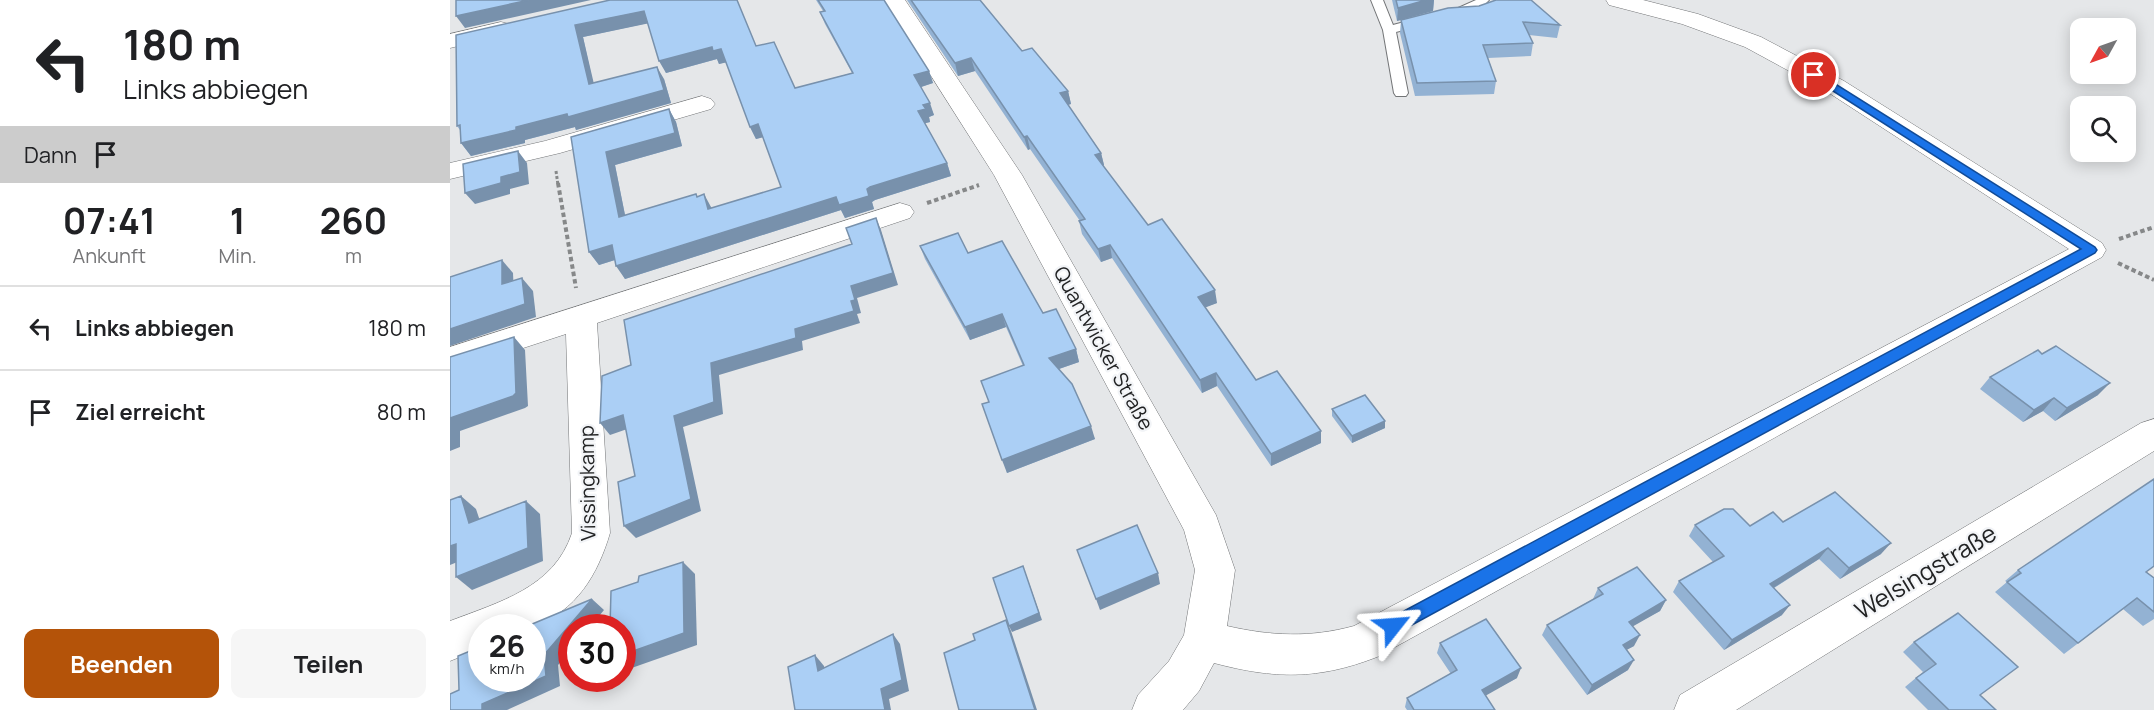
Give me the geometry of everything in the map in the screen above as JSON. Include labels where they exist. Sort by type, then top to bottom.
[{"type":"street","name":"Quantwicker Straße","points":[[894,0],[1008,175],[1202,527],[1215,570],[1204,640],[1184,676],[1154,710]]},
{"type":"street","points":[[1204,640],[1255,654],[1296,656],[1334,652],[1362,643],[2091,250],[1834,86],[1753,42],[1690,19],[1617,0]]},
{"type":"street","points":[[450,41],[520,25]]},
{"type":"street","points":[[450,171],[551,147],[702,104]]},
{"type":"street","points":[[450,360],[900,212]]},
{"type":"street","name":"Vissingkamp","points":[[516,614],[535,606],[565,586],[587,554],[591,533],[581,318]]},
{"type":"street","name":"Welsingstraße","points":[[1696,710],[2154,433]]},
{"type":"street","name":"Vissingkamp","points":[[450,641],[468,634]]},
{"type":"lane","points":[[1377,0],[1389,30],[1401,93]]},
{"type":"lane","points":[[1389,30],[1479,5],[1483,0]]},
{"type":"path","points":[[551,147],[581,318]]},
{"type":"path","points":[[900,212],[1008,175]]},
{"type":"path","points":[[2091,250],[2154,280]]},
{"type":"building","points":[[456,0],[529,0],[456,16]]},
{"type":"building","points":[[610,0],[737,0],[756,46],[774,42],[795,88],[853,73],[820,12],[825,11],[818,0],[884,0],[929,71],[914,75],[930,103],[923,105],[926,109],[918,111],[947,163],[870,187],[867,189],[869,196],[839,205],[836,197],[616,266],[612,245],[589,252],[571,137],[669,109],[675,133],[606,152],[619,217],[696,194],[697,197],[704,194],[708,209],[781,187],[758,124],[750,127],[721,49],[713,51],[712,47],[659,61],[644,11],[575,25],[589,84],[657,67],[664,90],[568,117],[567,114],[516,127],[516,130],[461,143],[460,125],[457,126],[456,35]]},
{"type":"building","points":[[911,0],[980,0],[1022,51],[1032,48],[1068,91],[1060,93],[1101,153],[1095,155],[1148,225],[1162,219],[1215,290],[1198,297],[1256,380],[1277,371],[1321,431],[1271,454],[1216,373],[1200,380],[1110,245],[1098,249],[1079,221],[1085,219],[1027,136],[1024,137],[971,58],[955,63]]},
{"type":"building","points":[[1396,0],[1426,0],[1398,8]]},
{"type":"building","points":[[1496,0],[1531,0],[1560,25],[1523,22],[1533,43],[1483,45],[1496,81],[1417,83],[1401,20],[1448,8],[1479,6]]},
{"type":"building","points":[[518,151],[520,172],[501,177],[501,183],[465,193],[463,164]]},
{"type":"building","points":[[876,218],[893,273],[851,286],[855,300],[851,301],[854,311],[795,329],[796,338],[711,363],[714,402],[674,416],[691,499],[624,526],[618,482],[635,476],[623,415],[600,423],[602,376],[631,365],[624,320],[852,244],[846,228]]},
{"type":"building","points":[[958,233],[968,253],[1002,241],[1043,313],[1056,309],[1076,349],[1049,358],[1072,384],[1091,426],[1002,460],[982,404],[989,402],[981,381],[1024,365],[1002,314],[965,327],[920,246]]},
{"type":"building","points":[[502,260],[502,284],[522,278],[525,304],[450,329],[450,277]]},
{"type":"building","points":[[514,337],[516,393],[450,418],[450,357]]},
{"type":"building","points":[[2056,346],[2110,383],[2067,408],[2054,398],[2034,410],[1990,377],[2038,350],[2042,354]]},
{"type":"building","points":[[1365,395],[1385,421],[1352,436],[1332,409]]},
{"type":"building","points":[[2154,479],[2154,566],[2146,572],[2154,578],[2154,612],[2137,598],[2078,643],[2007,582],[2021,573],[2018,570]]},
{"type":"building","points":[[1835,492],[1891,543],[1849,568],[1828,548],[1770,584],[1790,605],[1732,640],[1679,581],[1724,556],[1695,525],[1724,509],[1733,509],[1750,526],[1773,512],[1783,522]]},
{"type":"building","points":[[461,496],[469,523],[526,501],[528,548],[456,577],[456,544],[450,546],[450,500]]},
{"type":"building","points":[[1137,525],[1158,573],[1096,599],[1077,550]]},
{"type":"building","points":[[683,562],[684,633],[636,650],[636,614],[610,614],[611,591],[638,582],[639,576]]},
{"type":"building","points":[[1023,566],[1039,613],[1009,626],[993,578]]},
{"type":"building","points":[[1637,567],[1666,600],[1629,622],[1640,635],[1623,645],[1634,660],[1592,685],[1547,625],[1603,594],[1598,588]]},
{"type":"building","points":[[592,599],[579,614],[558,614],[558,639],[546,653],[546,618]]},
{"type":"building","points":[[1958,613],[2018,667],[1980,695],[1996,710],[1949,710],[1916,678],[1936,664],[1914,642]]},
{"type":"building","points":[[1486,619],[1521,668],[1482,690],[1495,710],[1414,710],[1407,698],[1457,670],[1440,643]]},
{"type":"building","points":[[1006,620],[1035,710],[959,710],[944,653],[975,640],[973,634]]},
{"type":"building","points":[[893,634],[902,680],[881,689],[885,710],[795,710],[788,667],[815,655],[818,671]]},
{"type":"building","points":[[468,652],[468,692],[509,692],[482,704],[482,710],[450,710],[450,694],[459,690],[458,656]]},
{"type":"route","points":[[1393,626],[2091,250],[1814,75]]}]
